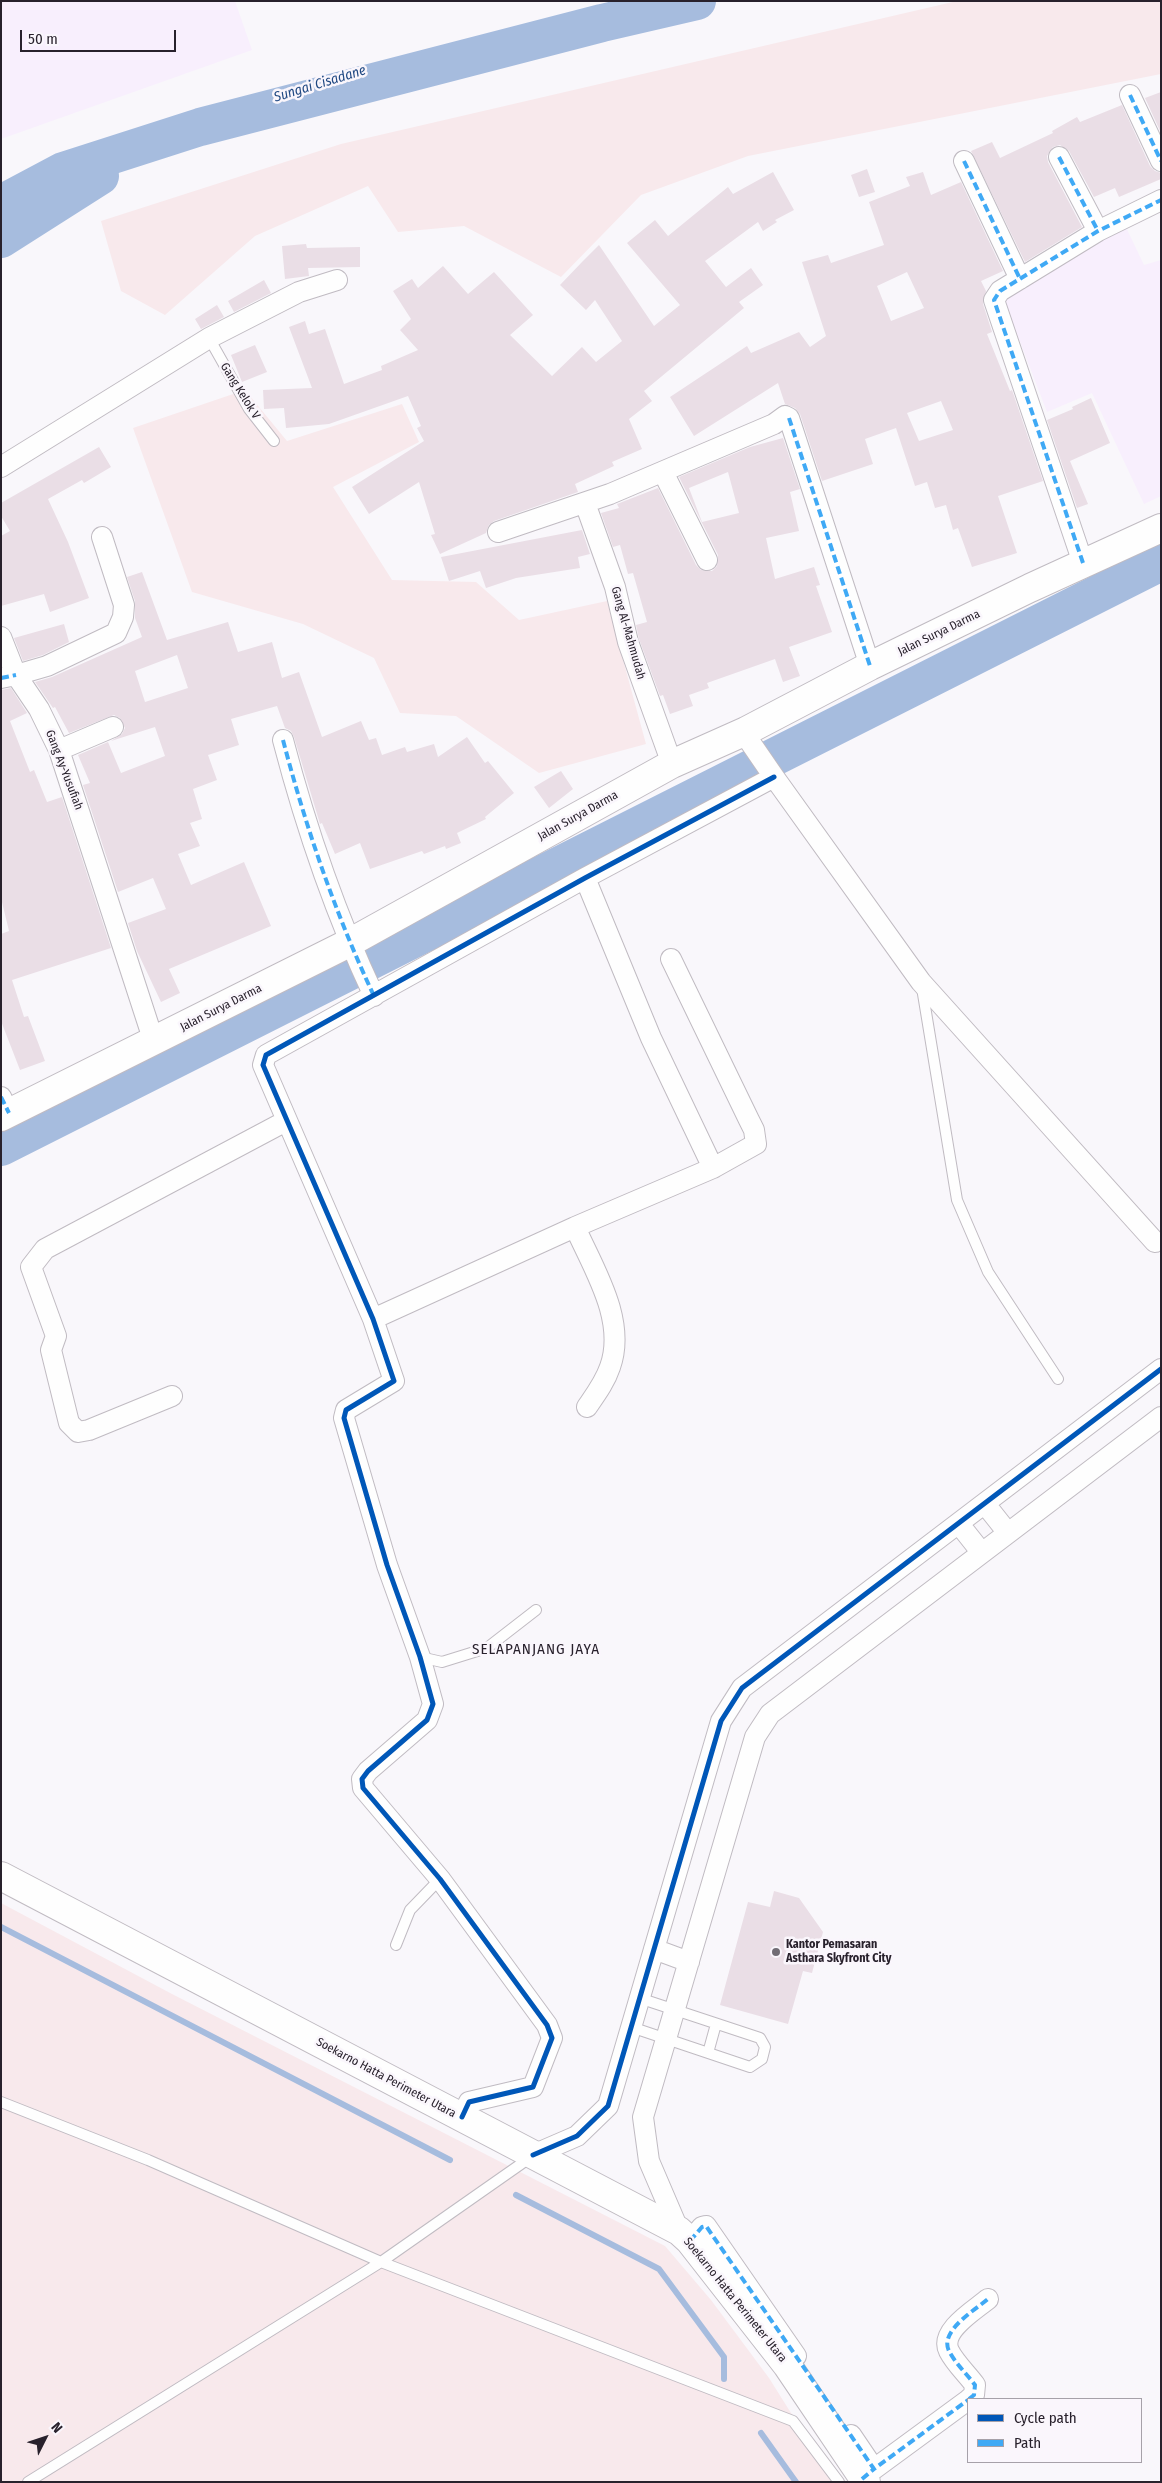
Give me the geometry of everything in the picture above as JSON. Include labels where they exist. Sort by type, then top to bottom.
[{"type":"main road","name":"Jalan Surya Darma","points":[[4,1109],[154,1042],[352,949],[672,764],[748,736],[870,666],[1083,563],[1161,528]]},
{"type":"main road","name":"Soekarno Hatta Perimeter Utara","points":[[1,1876],[685,2236],[787,2365],[860,2478]]},
{"type":"street","points":[[1130,95],[1161,160]]},
{"type":"street","points":[[1059,157],[1098,231]]},
{"type":"street","points":[[964,161],[1020,279]]},
{"type":"street","points":[[1083,563],[994,304],[996,296],[1000,291],[1098,231],[1161,200]]},
{"type":"street","points":[[1,468],[209,338],[299,292],[337,280]]},
{"type":"street","points":[[498,532],[585,503],[663,472],[774,424],[785,416],[789,418],[870,666]]},
{"type":"street","points":[[663,472],[708,560]]},
{"type":"street","name":"Gang Al-Mahmudah","points":[[585,503],[615,587],[628,642],[672,764]]},
{"type":"street","points":[[9,676],[47,666],[116,632],[123,617],[124,605],[102,537]]},
{"type":"street","name":"Gang Ay-Yusufiah","points":[[1,637],[9,676],[39,709],[59,750],[154,1042]]},
{"type":"street","points":[[59,750],[113,727]]},
{"type":"street","points":[[748,736],[773,775],[921,982],[1155,1242]]},
{"type":"street","points":[[282,740],[304,819],[352,949],[371,988]]},
{"type":"street","points":[[462,2117],[470,2102],[532,2087],[552,2038],[547,2025],[440,1879],[363,1788],[362,1779],[368,1770],[427,1720],[433,1704],[420,1657],[387,1565],[344,1418],[346,1410],[394,1381],[373,1319],[263,1065],[266,1055],[371,988],[585,878],[773,775]]},
{"type":"street","points":[[585,878],[651,1038],[713,1168]]},
{"type":"street","points":[[373,1319],[575,1227],[713,1168],[756,1144],[754,1130],[670,959]]},
{"type":"street","points":[[172,1396],[89,1430],[78,1432],[69,1422],[51,1350],[56,1336],[32,1267],[45,1249],[286,1121]]},
{"type":"street","points":[[575,1227],[610,1308],[614,1336],[611,1365],[601,1386],[587,1407]]},
{"type":"street","points":[[534,2155],[576,2136],[608,2106],[721,1721],[742,1688],[1161,1368]]},
{"type":"street","points":[[685,2236],[649,2161],[643,2117],[755,1737],[770,1714],[1161,1418]]},
{"type":"street","points":[[985,1504],[1008,1533]]},
{"type":"street","points":[[959,1524],[982,1553]]},
{"type":"street","points":[[654,1949],[689,1962]]},
{"type":"street","points":[[971,2398],[974,2395],[975,2385],[948,2350],[948,2340],[950,2330],[988,2298]]},
{"type":"street","points":[[860,2478],[967,2401]]},
{"type":"lane","name":"Gang Kelok V","points":[[209,338],[249,409],[274,441]]},
{"type":"lane","points":[[921,982],[957,1200],[988,1272],[1058,1379]]},
{"type":"lane","points":[[420,1657],[442,1662],[487,1648],[536,1610]]},
{"type":"lane","points":[[396,1945],[410,1910],[440,1879]]},
{"type":"lane","points":[[631,2027],[750,2067],[762,2059],[765,2047],[760,2038],[639,1998]]},
{"type":"lane","points":[[708,2053],[716,2024]]},
{"type":"lane","points":[[1,2102],[148,2160],[382,2262],[793,2421],[860,2478]]},
{"type":"lane","points":[[28,2482],[382,2262],[534,2155]]},
{"type":"shaded area","points":[[1,1],[235,1],[252,50],[1,139]]},
{"type":"shaded area","points":[[957,1],[1161,1],[1161,74],[748,156],[641,195],[561,277],[464,226],[398,232],[368,186],[255,236],[165,315],[121,291],[101,221],[341,144]]},
{"type":"shaded area","points":[[1123,221],[1144,265],[1161,260],[1161,496],[1144,504],[1092,393],[1047,412],[1002,295]]},
{"type":"shaded area","points":[[245,390],[287,441],[402,404],[419,442],[333,487],[392,580],[476,582],[519,620],[607,601],[646,744],[539,773],[456,716],[400,713],[374,658],[303,624],[192,592],[133,428]]},
{"type":"shaded area","points":[[1,1903],[172,1994],[665,2246],[711,2300],[769,2378],[791,2413],[844,2482],[1,2482]]},
{"type":"building","points":[[1161,92],[1161,133],[1145,98]]},
{"type":"building","points":[[1122,105],[1150,166],[1155,171],[1161,173],[1161,179],[1119,197],[1115,188],[1094,197],[1069,151],[1060,145],[1053,147],[1047,156],[1048,162],[1082,227],[1025,262],[971,151],[992,142],[1000,158],[1053,133],[1052,131],[1077,117],[1080,122]]},
{"type":"building","points":[[867,169],[875,192],[859,197],[851,175]]},
{"type":"building","points":[[773,172],[794,210],[775,220],[777,222],[763,231],[758,222],[705,261],[726,287],[751,268],[763,285],[739,302],[744,308],[644,391],[652,401],[629,419],[642,449],[612,462],[614,466],[575,484],[578,492],[494,521],[489,525],[486,533],[440,554],[431,535],[435,534],[419,482],[369,514],[352,487],[424,441],[417,428],[421,426],[408,396],[329,424],[286,428],[284,408],[264,409],[263,390],[312,388],[289,327],[305,321],[309,334],[325,329],[344,384],[382,370],[381,366],[418,350],[400,330],[411,319],[393,291],[412,279],[418,288],[443,266],[468,294],[494,272],[533,315],[510,335],[552,376],[582,347],[596,362],[622,341],[595,300],[586,310],[560,285],[599,245],[654,326],[680,305],[627,243],[655,220],[668,236],[728,187],[733,194]]},
{"type":"building","points":[[923,172],[931,195],[961,182],[1003,271],[981,281],[986,291],[983,304],[992,332],[987,334],[1010,391],[1012,390],[1043,481],[998,496],[1017,553],[972,567],[958,528],[953,530],[946,505],[935,508],[927,482],[915,486],[896,428],[865,439],[873,464],[822,481],[800,414],[795,408],[785,404],[778,383],[694,436],[670,397],[747,346],[751,353],[799,332],[810,347],[826,336],[802,262],[828,255],[831,263],[884,245],[869,202],[910,186],[906,177]],"holes":[[[907,272],[924,308],[891,321],[877,286]],[[941,401],[953,430],[919,441],[907,413]]]},
{"type":"building","points":[[306,244],[307,248],[360,247],[360,267],[308,268],[309,276],[285,279],[282,246]]},
{"type":"building","points":[[264,280],[271,293],[234,312],[228,301]]},
{"type":"building","points":[[217,305],[224,317],[201,329],[195,319]]},
{"type":"building","points":[[255,345],[267,372],[242,382],[231,355]]},
{"type":"building","points":[[1091,398],[1110,443],[1070,461],[1088,504],[1077,508],[1047,420],[1073,409],[1072,407]]},
{"type":"building","points":[[783,438],[800,489],[790,492],[799,531],[766,538],[775,579],[814,567],[820,585],[816,586],[832,632],[789,647],[800,676],[783,682],[775,659],[707,683],[709,688],[689,695],[693,706],[670,714],[663,695],[660,696],[639,639],[636,625],[647,622],[633,573],[628,574],[620,545],[613,547],[601,513],[619,508],[617,504],[658,488],[696,565],[701,570],[712,571],[717,566],[718,555],[679,477],[750,447]],"holes":[[[728,472],[739,513],[702,522],[689,488]]]},
{"type":"building","points":[[99,447],[111,467],[84,483],[82,480],[48,499],[68,542],[89,598],[50,612],[44,594],[1,606],[1,536],[10,531],[1,516],[1,503]]},
{"type":"building","points":[[582,530],[590,554],[578,557],[580,568],[516,578],[486,588],[480,571],[449,581],[441,557]]},
{"type":"building","points":[[142,572],[167,640],[228,622],[238,652],[272,642],[282,678],[299,672],[322,737],[361,721],[369,740],[376,738],[382,755],[405,747],[407,752],[434,744],[438,757],[467,737],[485,763],[488,761],[514,793],[485,817],[486,819],[457,833],[461,843],[446,849],[445,846],[424,854],[422,851],[370,869],[360,843],[335,854],[322,823],[320,824],[294,737],[291,731],[285,728],[277,706],[231,719],[239,745],[208,755],[217,780],[193,789],[202,819],[190,823],[200,846],[178,854],[191,885],[244,862],[271,926],[169,969],[180,993],[161,1002],[137,951],[128,923],[166,909],[153,878],[118,892],[83,785],[90,783],[78,755],[108,742],[121,773],[165,756],[155,727],[111,741],[122,734],[125,728],[120,718],[114,715],[69,733],[55,707],[53,708],[35,682],[52,677],[142,637],[135,618],[135,601],[127,577]],"holes":[[[177,655],[188,688],[145,702],[135,671]]]},
{"type":"building","points":[[64,624],[69,642],[43,655],[23,661],[14,638]]},
{"type":"building","points":[[11,688],[27,713],[10,721],[30,772],[34,770],[47,802],[62,797],[111,948],[12,980],[24,1017],[28,1016],[45,1061],[20,1070],[1,1021],[1,934],[9,931],[1,898],[1,690]]},
{"type":"building","points":[[561,771],[573,789],[549,808],[534,787]]},
{"type":"building","name":"Kantor Pemasaran Asthara Skyfront City","points":[[774,1891],[799,1898],[823,1932],[812,1973],[803,1971],[788,2024],[720,2005],[748,1902],[770,1907]]},
{"type":"waterway","points":[[1,204],[63,171],[200,127],[602,23],[697,1]]},
{"type":"waterway","name":"Sungai Cisadane","points":[[1,239],[100,176]]},
{"type":"waterway","points":[[1,1147],[1161,562]]},
{"type":"waterway","points":[[1,1927],[450,2160]]},
{"type":"waterway","points":[[516,2195],[659,2269],[724,2357],[724,2379]]},
{"type":"waterway","points":[[761,2433],[796,2482]]},
{"type":"marked path","points":[[1130,95],[1161,161]]},
{"type":"marked path","points":[[1059,157],[1098,231]]},
{"type":"marked path","points":[[964,161],[1020,279]]},
{"type":"marked path","points":[[1083,563],[994,300],[1000,291],[1098,231],[1161,200]]},
{"type":"marked path","points":[[789,418],[870,666]]},
{"type":"marked path","points":[[1,678],[16,675]]},
{"type":"marked path","points":[[283,740],[322,870],[374,996]]},
{"type":"marked path","points":[[1,1097],[9,1113]]},
{"type":"marked path","points":[[690,2241],[702,2227],[706,2226],[874,2469],[967,2401]]},
{"type":"marked path","points":[[970,2398],[974,2395],[975,2385],[949,2351],[947,2343],[949,2336],[960,2322],[988,2299]]},
{"type":"marked path","points":[[862,2479],[874,2469]]},
{"type":"cycle path","points":[[462,2117],[469,2102],[533,2087],[552,2038],[547,2025],[440,1879],[363,1788],[362,1779],[368,1771],[427,1720],[433,1704],[420,1657],[387,1565],[344,1418],[346,1410],[394,1381],[373,1319],[263,1065],[266,1055],[585,878],[774,777]]},
{"type":"cycle path","points":[[533,2155],[577,2136],[608,2106],[721,1721],[742,1688],[1161,1369]]},
{"type":"place","name":"Kantor Pemasaran Asthara Skyfront City","points":[[776,1952]]},
{"type":"district","name":"SELAPANJANG JAYA","points":[[536,1650]]}]
